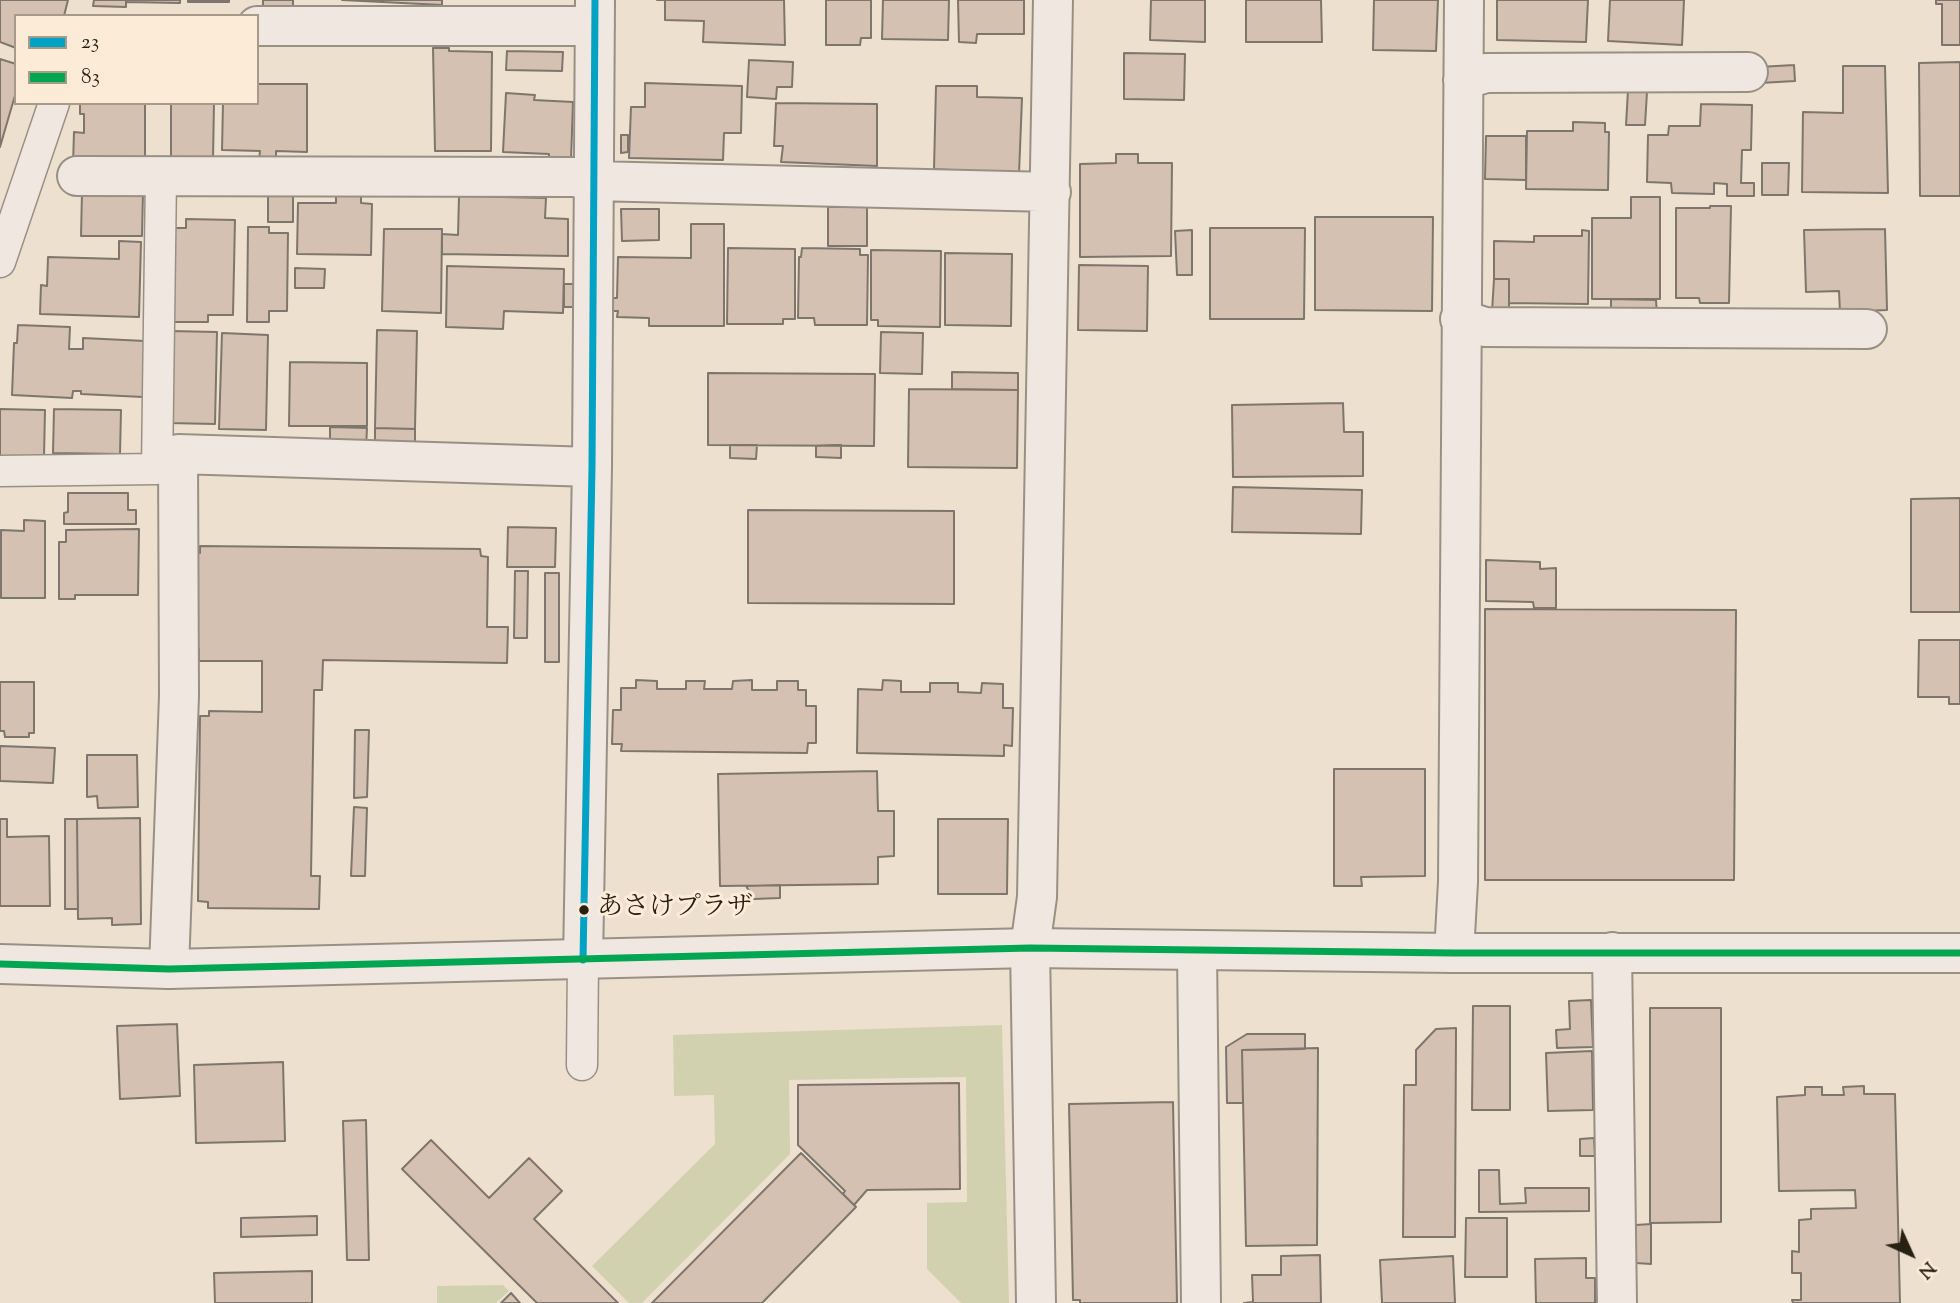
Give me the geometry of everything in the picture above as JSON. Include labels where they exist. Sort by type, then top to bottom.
[{"type":"street","points":[[1036,1303],[1030,947],[1037,897],[1053,0]]},
{"type":"street","points":[[1454,953],[1458,882],[1464,0]]},
{"type":"street","points":[[259,26],[595,13],[592,467],[583,960]]},
{"type":"street","points":[[1463,80],[1486,73],[1748,72]]},
{"type":"street","points":[[77,176],[573,177],[593,181],[1051,192]]},
{"type":"street","points":[[1460,319],[1485,327],[1867,329]]},
{"type":"street","points":[[169,969],[178,696],[168,467],[178,454],[592,467]]},
{"type":"street","points":[[0,964],[169,969],[1030,947],[1454,953],[1960,953]]},
{"type":"street","points":[[1198,951],[1201,1303]]},
{"type":"street","points":[[1612,952],[1616,1303]]},
{"type":"lane","points":[[0,262],[53,105]]},
{"type":"lane","points":[[0,471],[168,467],[161,176]]},
{"type":"lane","points":[[582,1065],[583,960]]},
{"type":"green space","points":[[1002,1025],[1009,1303],[961,1303],[927,1269],[927,1203],[967,1202],[966,1077],[789,1080],[790,1154],[642,1303],[629,1303],[592,1266],[715,1144],[714,1095],[674,1096],[673,1035]]},
{"type":"green space","points":[[503,1285],[509,1291],[496,1303],[437,1303],[437,1286]]},
{"type":"building","points":[[0,0],[68,0],[64,14],[14,14],[14,47],[0,42]]},
{"type":"building","points":[[94,0],[126,0],[126,7],[93,6]]},
{"type":"building","points":[[180,0],[180,3],[126,2]]},
{"type":"building","points":[[229,0],[229,2],[188,2]]},
{"type":"building","points":[[263,0],[293,0],[293,6],[263,6]]},
{"type":"building","points":[[342,0],[442,0],[442,5]]},
{"type":"building","points":[[665,0],[784,0],[785,45],[703,42],[704,21],[665,20]]},
{"type":"building","points":[[826,0],[871,0],[871,38],[861,38],[860,45],[826,45]]},
{"type":"building","points":[[883,0],[949,0],[948,40],[882,39]]},
{"type":"building","points":[[958,0],[1024,0],[1024,34],[977,34],[976,43],[959,42]]},
{"type":"building","points":[[1151,0],[1205,0],[1205,42],[1150,40]]},
{"type":"building","points":[[1246,0],[1321,0],[1322,42],[1246,42]]},
{"type":"building","points":[[1374,0],[1438,0],[1436,51],[1373,50]]},
{"type":"building","points":[[1497,0],[1588,0],[1586,42],[1497,40]]},
{"type":"building","points":[[1610,0],[1684,0],[1682,45],[1608,41]]},
{"type":"building","points":[[1936,0],[1960,0],[1960,45],[1942,45],[1942,4],[1936,4]]},
{"type":"building","points":[[433,48],[492,52],[491,151],[435,151]]},
{"type":"building","points":[[507,51],[563,52],[562,71],[506,70]]},
{"type":"building","points":[[1124,53],[1185,54],[1184,100],[1124,99]]},
{"type":"building","points":[[0,59],[14,63],[14,99],[0,147]]},
{"type":"building","points":[[749,60],[793,62],[792,87],[777,87],[776,99],[747,97]]},
{"type":"building","points":[[1960,62],[1960,196],[1920,196],[1919,63]]},
{"type":"building","points":[[1794,65],[1795,81],[1760,83],[1759,67]]},
{"type":"building","points":[[1843,66],[1885,66],[1888,193],[1802,192],[1803,112],[1843,113]]},
{"type":"building","points":[[645,83],[742,86],[741,133],[724,133],[723,160],[629,158],[631,107],[645,107]]},
{"type":"building","points":[[259,84],[307,84],[307,152],[276,151],[276,160],[259,160],[260,151],[222,150],[223,105],[259,105]]},
{"type":"building","points":[[936,86],[977,86],[977,97],[1022,98],[1019,174],[934,169]]},
{"type":"building","points":[[1628,90],[1647,92],[1645,125],[1626,125]]},
{"type":"building","points":[[506,93],[535,95],[534,100],[573,102],[571,160],[549,160],[549,154],[503,152]]},
{"type":"building","points":[[776,103],[877,104],[877,166],[781,162],[783,146],[774,146]]},
{"type":"building","points":[[1701,104],[1752,105],[1751,150],[1742,150],[1741,183],[1754,183],[1754,196],[1727,196],[1727,184],[1714,183],[1714,194],[1672,193],[1671,183],[1647,182],[1648,135],[1668,135],[1669,126],[1700,126]]},
{"type":"building","points":[[80,105],[145,105],[145,164],[73,164],[74,132],[84,133],[84,114],[80,114]]},
{"type":"building","points":[[171,105],[214,105],[213,159],[171,159]]},
{"type":"building","points":[[1573,122],[1605,123],[1605,132],[1609,132],[1608,190],[1526,189],[1527,131],[1573,131]]},
{"type":"building","points":[[621,135],[628,135],[628,152],[621,153]]},
{"type":"building","points":[[1486,136],[1526,136],[1526,180],[1485,179]]},
{"type":"building","points":[[1116,154],[1138,154],[1138,163],[1172,163],[1171,256],[1080,257],[1080,164],[1116,163]]},
{"type":"building","points":[[1762,163],[1789,163],[1788,195],[1762,195]]},
{"type":"building","points":[[268,190],[293,191],[293,222],[268,222]]},
{"type":"building","points":[[82,192],[143,192],[142,236],[81,236]]},
{"type":"building","points":[[336,194],[361,194],[361,203],[372,204],[371,255],[297,254],[298,203],[336,203]]},
{"type":"building","points":[[459,196],[546,198],[545,218],[568,219],[568,256],[442,254],[442,234],[458,235]]},
{"type":"building","points":[[1631,197],[1660,197],[1660,299],[1592,299],[1592,218],[1631,218]]},
{"type":"building","points":[[1731,206],[1729,303],[1700,303],[1699,298],[1676,298],[1676,208]]},
{"type":"building","points":[[828,207],[867,207],[867,246],[828,246]]},
{"type":"building","points":[[621,209],[659,209],[659,240],[622,241]]},
{"type":"building","points":[[1315,217],[1433,217],[1432,311],[1315,310]]},
{"type":"building","points":[[186,219],[235,220],[233,315],[208,315],[208,322],[174,322],[174,315],[168,315],[170,228],[186,228]]},
{"type":"building","points":[[691,224],[724,224],[724,326],[649,326],[649,318],[617,317],[618,311],[610,311],[610,298],[617,298],[618,257],[691,258]]},
{"type":"building","points":[[248,227],[269,227],[269,233],[288,233],[287,311],[269,311],[269,322],[247,322]]},
{"type":"building","points":[[1210,228],[1305,228],[1304,319],[1210,319]]},
{"type":"building","points":[[384,229],[442,229],[441,313],[382,311]]},
{"type":"building","points":[[1885,229],[1887,310],[1840,312],[1839,291],[1806,292],[1804,230]]},
{"type":"building","points":[[1192,230],[1192,275],[1177,275],[1175,231]]},
{"type":"building","points":[[1582,230],[1589,231],[1588,304],[1509,303],[1509,279],[1494,279],[1494,241],[1534,242],[1534,236],[1582,236]]},
{"type":"building","points":[[119,241],[141,242],[139,317],[40,314],[41,285],[47,286],[48,257],[119,259]]},
{"type":"building","points":[[728,248],[795,249],[795,319],[783,319],[783,324],[727,324]]},
{"type":"building","points":[[802,248],[860,249],[860,255],[868,255],[867,325],[815,325],[814,318],[798,318],[799,257]]},
{"type":"building","points":[[871,250],[941,251],[940,327],[878,326],[878,320],[871,320]]},
{"type":"building","points":[[945,253],[1012,254],[1011,326],[945,325]]},
{"type":"building","points":[[1079,265],[1148,266],[1147,331],[1078,330]]},
{"type":"building","points":[[447,266],[564,269],[563,313],[504,311],[503,329],[446,327]]},
{"type":"building","points":[[295,268],[325,269],[324,288],[295,288]]},
{"type":"building","points":[[1494,279],[1509,279],[1509,312],[1492,312]]},
{"type":"building","points":[[564,284],[576,284],[576,307],[564,307]]},
{"type":"building","points":[[1611,299],[1656,300],[1657,315],[1611,315]]},
{"type":"building","points":[[18,325],[70,327],[69,349],[83,349],[83,338],[145,341],[143,397],[81,394],[81,391],[73,391],[72,398],[12,395],[14,343],[17,343]]},
{"type":"building","points":[[377,330],[417,331],[415,429],[375,428]]},
{"type":"building","points":[[170,331],[217,332],[215,424],[168,423]]},
{"type":"building","points":[[881,332],[923,333],[922,374],[880,373]]},
{"type":"building","points":[[222,333],[268,335],[266,430],[219,429]]},
{"type":"building","points":[[290,362],[367,363],[367,426],[289,426]]},
{"type":"building","points":[[952,372],[1018,373],[1018,390],[952,389]]},
{"type":"building","points":[[708,373],[875,374],[874,446],[708,445]]},
{"type":"building","points":[[909,389],[1018,390],[1017,468],[908,467]]},
{"type":"building","points":[[1343,403],[1344,432],[1363,432],[1363,476],[1233,477],[1232,405]]},
{"type":"building","points":[[0,409],[45,410],[44,457],[0,457]]},
{"type":"building","points":[[54,409],[121,410],[120,454],[53,453]]},
{"type":"building","points":[[330,427],[367,428],[366,448],[330,447]]},
{"type":"building","points":[[375,428],[415,429],[415,445],[375,445]]},
{"type":"building","points":[[730,445],[757,445],[756,459],[730,458]]},
{"type":"building","points":[[841,445],[841,458],[816,457],[816,446]]},
{"type":"building","points":[[1233,487],[1362,490],[1361,534],[1232,532]]},
{"type":"building","points":[[68,493],[128,493],[128,510],[136,510],[136,524],[64,524],[64,513],[68,512]]},
{"type":"building","points":[[1960,498],[1960,612],[1911,612],[1911,499]]},
{"type":"building","points":[[748,510],[954,511],[954,604],[748,603]]},
{"type":"building","points":[[24,520],[45,521],[45,598],[1,598],[1,530],[24,531]]},
{"type":"building","points":[[508,527],[556,528],[555,567],[507,567]]},
{"type":"building","points":[[139,529],[138,595],[75,595],[75,599],[59,599],[59,542],[66,542],[66,530]]},
{"type":"building","points":[[200,546],[480,549],[481,556],[488,557],[487,627],[508,627],[507,663],[323,660],[322,690],[314,690],[311,876],[320,876],[319,909],[208,908],[208,902],[198,901],[200,716],[209,716],[209,711],[262,712],[262,661],[199,661],[197,649]]},
{"type":"building","points":[[1486,560],[1540,562],[1540,569],[1556,568],[1556,608],[1534,608],[1533,602],[1486,601]]},
{"type":"building","points":[[515,571],[528,571],[527,638],[514,638]]},
{"type":"building","points":[[545,573],[559,573],[559,662],[545,662]]},
{"type":"building","points":[[1485,609],[1736,610],[1734,880],[1485,880]]},
{"type":"building","points":[[1919,640],[1960,640],[1960,704],[1949,704],[1949,697],[1918,697]]},
{"type":"building","points":[[636,680],[657,681],[657,689],[686,689],[686,681],[705,681],[704,689],[732,689],[733,681],[752,680],[752,690],[777,690],[777,681],[798,681],[798,690],[806,690],[806,706],[816,706],[816,743],[808,743],[807,753],[621,751],[622,744],[612,744],[613,710],[621,710],[621,688],[636,688]]},
{"type":"building","points":[[883,680],[901,681],[901,692],[930,692],[930,683],[958,683],[958,692],[981,693],[982,683],[1003,684],[1003,708],[1013,708],[1012,746],[1004,745],[1004,756],[857,753],[858,689],[882,690]]},
{"type":"building","points":[[0,682],[34,682],[34,733],[29,733],[29,737],[5,737],[4,731],[0,731]]},
{"type":"building","points":[[355,730],[369,730],[367,797],[354,798]]},
{"type":"building","points":[[0,746],[55,748],[53,783],[0,781]]},
{"type":"building","points":[[87,755],[137,755],[138,807],[98,808],[97,796],[87,797]]},
{"type":"building","points":[[1334,769],[1425,769],[1425,876],[1361,877],[1362,886],[1334,886]]},
{"type":"building","points":[[877,771],[878,811],[894,811],[894,856],[878,857],[878,884],[720,886],[718,774]]},
{"type":"building","points":[[354,807],[367,808],[365,876],[351,876]]},
{"type":"building","points":[[140,818],[141,924],[112,925],[112,918],[78,919],[77,819]]},
{"type":"building","points":[[0,819],[7,819],[7,837],[49,836],[50,906],[0,906]]},
{"type":"building","points":[[65,819],[77,819],[78,909],[65,909]]},
{"type":"building","points":[[938,819],[1008,819],[1007,894],[938,894]]},
{"type":"building","points":[[780,885],[780,898],[754,899],[746,886]]},
{"type":"building","points":[[1591,1000],[1593,1047],[1557,1048],[1556,1030],[1570,1029],[1569,1001]]},
{"type":"building","points":[[1473,1006],[1510,1006],[1510,1110],[1472,1110]]},
{"type":"building","points":[[1650,1008],[1721,1008],[1721,1222],[1650,1223]]},
{"type":"building","points":[[177,1024],[180,1096],[120,1099],[117,1026]]},
{"type":"building","points":[[1456,1028],[1455,1237],[1403,1237],[1404,1085],[1416,1085],[1416,1050],[1436,1029]]},
{"type":"building","points":[[1247,1034],[1305,1034],[1305,1049],[1242,1050],[1243,1103],[1227,1103],[1226,1047]]},
{"type":"building","points":[[1318,1048],[1317,1245],[1246,1246],[1242,1050]]},
{"type":"building","points":[[1592,1051],[1593,1110],[1548,1111],[1546,1053]]},
{"type":"building","points":[[283,1062],[285,1141],[196,1143],[194,1065]]},
{"type":"building","points":[[959,1083],[960,1189],[867,1190],[854,1205],[843,1194],[845,1191],[798,1145],[798,1085]]},
{"type":"building","points":[[1864,1086],[1864,1094],[1895,1094],[1900,1303],[1793,1303],[1792,1300],[1801,1300],[1801,1273],[1792,1273],[1792,1251],[1799,1252],[1799,1220],[1811,1219],[1811,1209],[1856,1208],[1855,1190],[1779,1191],[1777,1097],[1805,1095],[1805,1087],[1822,1087],[1822,1095],[1844,1095],[1843,1087]]},
{"type":"building","points":[[1173,1102],[1177,1303],[1080,1303],[1080,1300],[1073,1300],[1069,1104]]},
{"type":"building","points":[[366,1120],[369,1260],[347,1260],[343,1121]]},
{"type":"building","points":[[1594,1138],[1595,1156],[1580,1156],[1580,1139]]},
{"type":"building","points":[[431,1140],[489,1198],[529,1158],[562,1191],[534,1219],[618,1303],[537,1303],[402,1169]]},
{"type":"building","points":[[801,1153],[856,1207],[762,1303],[652,1303]]},
{"type":"building","points":[[1479,1170],[1499,1170],[1500,1204],[1526,1203],[1525,1188],[1589,1188],[1589,1211],[1479,1212]]},
{"type":"building","points":[[317,1216],[317,1235],[241,1237],[241,1218]]},
{"type":"building","points":[[1466,1218],[1507,1218],[1507,1277],[1465,1277]]},
{"type":"building","points":[[1651,1224],[1651,1264],[1636,1263],[1636,1225]]},
{"type":"building","points":[[1320,1255],[1321,1303],[1244,1303],[1253,1302],[1252,1275],[1281,1275],[1281,1256]]},
{"type":"building","points":[[1453,1256],[1455,1303],[1382,1303],[1380,1260]]},
{"type":"building","points":[[1586,1258],[1586,1278],[1595,1278],[1595,1303],[1536,1303],[1535,1259]]},
{"type":"building","points":[[312,1271],[312,1303],[215,1303],[214,1273]]},
{"type":"building","points":[[511,1293],[520,1303],[501,1303]]},
{"type":"transit line","name":"23","points":[[583,960],[592,467],[595,0]]},
{"type":"transit line","name":"83","points":[[0,964],[169,969],[1030,948],[1454,953],[1960,953]]},
{"type":"place","name":"あさけプラザ","points":[[584,910]]}]
